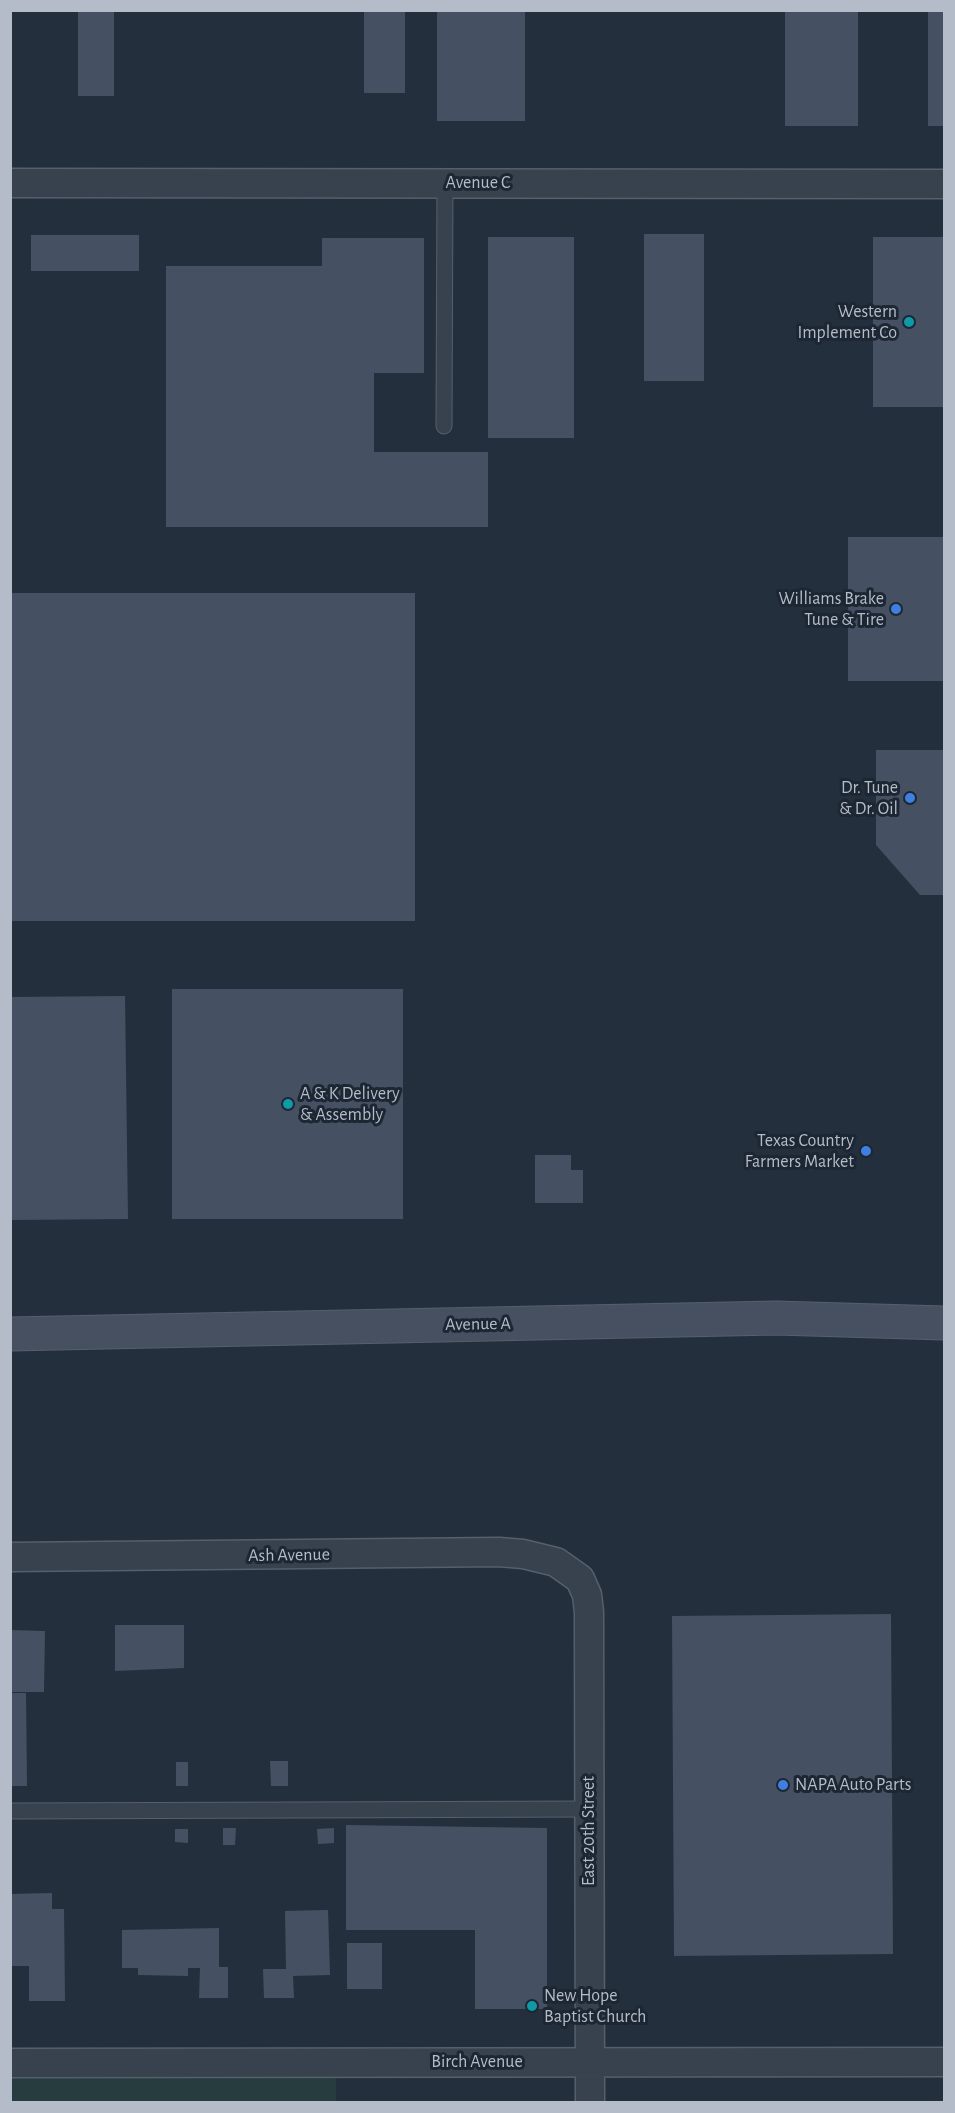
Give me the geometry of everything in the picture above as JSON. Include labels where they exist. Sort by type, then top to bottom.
[{"type":"main road","name":"Avenue A","points":[[10,1334],[776,1318],[945,1323]]},
{"type":"street","name":"Avenue C","points":[[10,183],[945,184]]},
{"type":"street","name":"Ash Avenue","points":[[10,1557],[499,1552],[544,1558],[566,1567]]},
{"type":"street","name":"East 20th Street","points":[[566,1567],[580,1579],[587,1595],[589,1612],[590,2103]]},
{"type":"street","name":"Birch Avenue","points":[[10,2063],[945,2062]]},
{"type":"lane","points":[[444,426],[445,183]]},
{"type":"lane","points":[[10,1811],[590,1809]]},
{"type":"green space","points":[[10,2078],[336,2078],[336,2102],[11,2102]]},
{"type":"building","points":[[78,10],[114,10],[114,96],[78,96]]},
{"type":"building","points":[[364,10],[405,10],[405,93],[364,93]]},
{"type":"building","points":[[437,10],[525,10],[525,121],[437,121]]},
{"type":"building","points":[[785,10],[858,10],[858,126],[785,126]]},
{"type":"building","points":[[928,10],[944,10],[944,126],[928,126]]},
{"type":"building","points":[[644,234],[704,234],[704,381],[644,381]]},
{"type":"building","points":[[31,235],[139,235],[139,271],[31,271]]},
{"type":"building","points":[[488,237],[574,237],[574,438],[488,438]]},
{"type":"building","name":"Western Implement Co","points":[[873,237],[944,237],[944,407],[873,407]]},
{"type":"building","points":[[322,238],[424,238],[424,373],[374,373],[374,452],[488,452],[488,527],[166,527],[166,266],[322,266]]},
{"type":"building","name":"Williams Brake Tune & Tire","points":[[848,537],[944,537],[944,681],[848,681]]},
{"type":"building","points":[[10,593],[415,593],[415,921],[10,921]]},
{"type":"building","name":"Dr. Tune & Dr. Oil","points":[[876,750],[944,750],[944,895],[920,895],[876,845]]},
{"type":"building","name":"A & K Delivery & Assembly","points":[[172,989],[403,989],[403,1219],[172,1219]]},
{"type":"building","points":[[125,996],[128,1219],[10,1220],[10,997]]},
{"type":"building","points":[[535,1155],[571,1155],[571,1170],[583,1170],[583,1203],[535,1203]]},
{"type":"building","name":"NAPA Auto Parts","points":[[891,1614],[893,1954],[674,1956],[672,1616]]},
{"type":"building","points":[[115,1625],[184,1625],[184,1668],[115,1671]]},
{"type":"building","points":[[10,1630],[45,1631],[44,1692],[10,1692]]},
{"type":"building","points":[[10,1693],[26,1693],[27,1786],[10,1786]]},
{"type":"building","points":[[270,1761],[288,1761],[288,1786],[271,1786]]},
{"type":"building","points":[[176,1762],[188,1762],[188,1786],[176,1786]]},
{"type":"building","points":[[346,1825],[547,1828],[547,2009],[475,2009],[475,1930],[346,1930]]},
{"type":"building","points":[[223,1828],[236,1828],[235,1845],[223,1845]]},
{"type":"building","points":[[334,1828],[334,1843],[318,1844],[317,1829]]},
{"type":"building","points":[[175,1829],[188,1829],[188,1843],[175,1842]]},
{"type":"building","points":[[52,1893],[52,1909],[64,1909],[65,2001],[29,2001],[29,1966],[10,1966],[10,1894]]},
{"type":"building","points":[[328,1910],[330,1975],[293,1976],[294,1998],[264,1998],[263,1969],[286,1969],[285,1911]]},
{"type":"building","points":[[219,1928],[219,1967],[228,1967],[228,1998],[199,1998],[200,1968],[188,1968],[188,1976],[138,1975],[138,1968],[122,1968],[122,1930]]},
{"type":"building","points":[[347,1943],[382,1943],[382,1989],[347,1989]]},
{"type":"place","name":"Western Implement Co","points":[[909,322]]},
{"type":"place","name":"Williams Brake Tune & Tire","points":[[896,609]]},
{"type":"place","name":"Dr. Tune & Dr. Oil","points":[[910,798]]},
{"type":"place","name":"A & K Delivery & Assembly","points":[[288,1104]]},
{"type":"place","name":"Texas Country Farmers Market","points":[[866,1151]]},
{"type":"place","name":"NAPA Auto Parts","points":[[783,1785]]},
{"type":"place","name":"New Hope Baptist Church","points":[[532,2006]]}]
